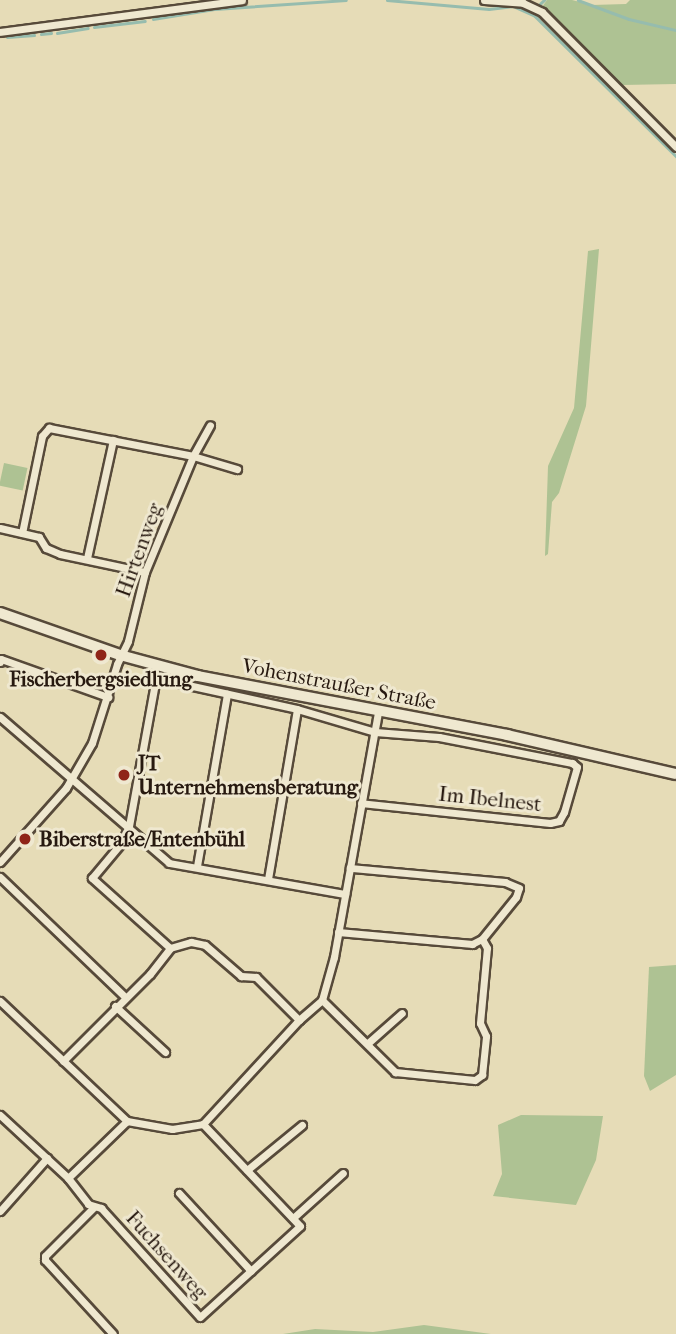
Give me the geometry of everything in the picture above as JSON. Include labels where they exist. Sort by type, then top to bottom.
[{"type":"main road","name":"Vohenstraußer Straße","points":[[0,613],[120,655],[198,676],[532,741],[676,774]]},
{"type":"street","points":[[0,32],[242,0]]},
{"type":"street","points":[[484,0],[525,1],[542,12],[676,146]]},
{"type":"street","name":"Hirtenweg","points":[[0,862],[73,777],[92,743],[120,655],[128,641],[145,572],[193,456],[210,425]]},
{"type":"street","points":[[22,533],[46,431],[55,427],[193,456],[237,469]]},
{"type":"street","points":[[87,558],[113,440]]},
{"type":"street","points":[[0,528],[39,537],[46,548],[61,554],[145,572]]},
{"type":"street","points":[[0,662],[2,659],[108,697]]},
{"type":"street","name":"Vohenstraußer Straße","points":[[129,826],[156,678],[297,709],[374,732],[439,737],[572,763],[577,767]]},
{"type":"street","points":[[197,866],[227,694]]},
{"type":"street","points":[[268,879],[297,709]]},
{"type":"street","points":[[0,1001],[127,1121],[172,1129],[203,1124],[299,1020],[322,1000],[338,932],[378,712]]},
{"type":"street","points":[[0,718],[73,777],[169,863],[345,894]]},
{"type":"street","name":"Im Ibelnest","points":[[361,803],[558,821],[564,812],[577,767]]},
{"type":"street","points":[[129,826],[122,842],[92,878],[170,948]]},
{"type":"street","points":[[338,932],[472,944],[482,939],[516,897],[519,888],[505,882],[350,868]]},
{"type":"street","points":[[0,877],[125,997]]},
{"type":"street","points":[[322,1000],[396,1072],[475,1080],[482,1076],[486,1036],[480,1023],[488,948],[482,939]]},
{"type":"street","points":[[62,1061],[150,974],[170,948],[191,942],[205,945],[241,976],[256,976],[299,1020]]},
{"type":"street","points":[[115,1006],[165,1052]]},
{"type":"street","points":[[368,1043],[402,1013]]},
{"type":"street","name":"Fuchsenweg","points":[[0,1115],[68,1178],[88,1204],[101,1208],[201,1317],[300,1226],[293,1219]]},
{"type":"street","points":[[68,1178],[127,1121]]},
{"type":"street","points":[[203,1124],[293,1219],[343,1173]]},
{"type":"street","points":[[247,1170],[302,1125]]},
{"type":"street","points":[[0,1211],[47,1158]]},
{"type":"street","points":[[179,1193],[251,1271]]},
{"type":"street","points":[[94,1207],[45,1256],[45,1260],[113,1334]]},
{"type":"green space","points":[[547,0],[572,0],[592,5],[626,4],[630,0],[676,0],[676,84],[622,85],[542,7]]},
{"type":"green space","points":[[599,249],[586,406],[559,493],[552,502],[548,554],[545,556],[548,466],[574,408],[588,251]]},
{"type":"green space","points":[[4,463],[27,468],[23,490],[0,486]]},
{"type":"green space","points":[[676,965],[676,1075],[650,1091],[644,1076],[649,967]]},
{"type":"green space","points":[[521,1115],[603,1116],[596,1160],[576,1205],[493,1196],[502,1174],[498,1125]]},
{"type":"green space","points":[[424,1325],[491,1334],[283,1334],[315,1329],[373,1332]]},
{"type":"waterway","points":[[153,19],[215,9],[346,0]]},
{"type":"waterway","points":[[387,0],[489,9],[513,6],[535,16],[676,156]]},
{"type":"waterway","points":[[540,4],[544,0]]},
{"type":"waterway","points":[[578,0],[629,19],[676,30]]},
{"type":"waterway","points":[[94,27],[145,21]]},
{"type":"waterway","points":[[57,33],[88,28]]},
{"type":"waterway","points":[[41,34],[51,33]]},
{"type":"waterway","points":[[7,37],[34,35]]},
{"type":"place","name":"Fischerbergsiedlung","points":[[101,655]]},
{"type":"place","name":"JT Unternehmensberatung","points":[[124,775]]},
{"type":"place","name":"Biberstraße/Entenbühl","points":[[25,839]]}]
